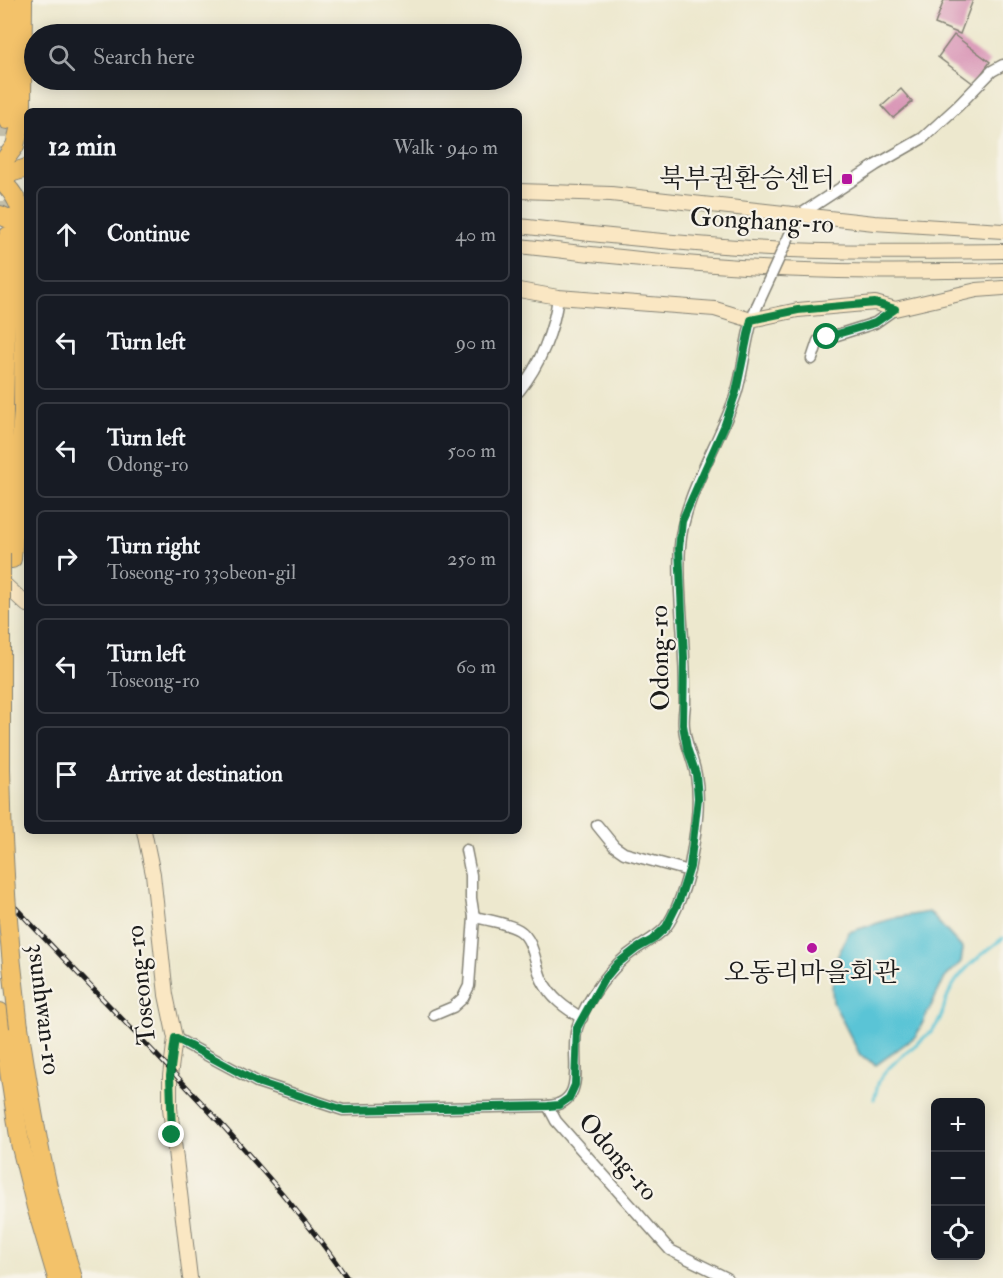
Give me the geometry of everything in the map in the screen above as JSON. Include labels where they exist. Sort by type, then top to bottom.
[{"type":"highway","points":[[6,0],[16,120]]},
{"type":"highway","points":[[1,176],[15,146],[23,0]]},
{"type":"highway","points":[[1,176],[24,168]]},
{"type":"highway","points":[[1,176],[24,188]]},
{"type":"highway","points":[[1,176],[21,207],[16,234],[24,267]]},
{"type":"highway","points":[[0,215],[16,222],[7,556]]},
{"type":"highway","points":[[7,556],[23,411],[24,341]]},
{"type":"highway","name":"3sunhwan-ro","points":[[7,556],[1,768],[7,922],[19,1027],[39,1147],[51,1202],[73,1278]]},
{"type":"highway","name":"3sunhwan-ro","points":[[0,1012],[20,1143],[57,1278]]},
{"type":"main road","points":[[522,191],[611,194],[874,223],[1003,231]]},
{"type":"main road","name":"Gonghang-ro","points":[[522,226],[751,248],[884,252],[1003,251]]},
{"type":"main road","name":"Gonghang-ro","points":[[522,246],[760,268],[902,272],[1003,270]]},
{"type":"main road","points":[[522,291],[558,297],[715,309],[751,320],[798,310],[875,303],[895,309],[977,290],[1003,288]]},
{"type":"main road","points":[[0,580],[24,602]]},
{"type":"main road","name":"Toseong-ro","points":[[145,834],[153,874],[166,995],[175,1038],[170,1076],[170,1108],[190,1278]]},
{"type":"street","points":[[801,214],[876,165],[923,138],[992,71],[1003,65]]},
{"type":"street","name":"Odong-ro","points":[[724,1277],[670,1250],[556,1121],[548,1106],[559,1105],[569,1098],[575,1085],[577,1028],[603,981],[617,964],[652,940],[666,927],[679,901],[689,871],[698,798],[696,774],[687,748],[683,725],[684,658],[679,548],[682,521],[724,427],[736,392],[751,320],[801,214]]},
{"type":"street","points":[[522,387],[529,379],[542,352],[556,314],[558,297]]},
{"type":"street","points":[[812,359],[818,341],[875,323],[895,309]]},
{"type":"street","points":[[597,825],[614,846],[624,853],[689,871]]},
{"type":"street","points":[[434,1015],[453,1007],[463,998],[469,986],[474,916],[471,875],[466,850]]},
{"type":"street","points":[[474,916],[520,930],[531,948],[549,992],[563,1007],[582,1018]]},
{"type":"street","points":[[175,1038],[257,1082],[344,1110],[548,1106]]},
{"type":"water","points":[[929,912],[963,949],[961,962],[945,978],[916,1036],[876,1065],[860,1055],[833,1002],[835,962],[849,932],[894,918]]},
{"type":"building","points":[[944,0],[973,0],[960,34],[935,24]]},
{"type":"building","points":[[954,35],[990,62],[974,84],[938,57]]},
{"type":"building","points":[[901,89],[912,102],[893,118],[882,106]]},
{"type":"waterway","points":[[874,1099],[879,1081],[884,1074],[929,1034],[938,1023],[947,997],[959,977],[973,962],[1003,938]]},
{"type":"tunnel","points":[[7,120],[8,232]]},
{"type":"railway","points":[[0,891],[223,1126],[272,1181],[347,1278]]},
{"type":"place","name":"북부권환승센터","points":[[847,179]]},
{"type":"place","name":"오동리마을회관","points":[[812,948]]},
{"type":"route","points":[[172,1135],[170,1076],[175,1038],[257,1082],[344,1110],[548,1106],[559,1105],[569,1098],[575,1085],[577,1028],[585,1011],[603,981],[617,964],[652,940],[666,927],[679,901],[690,867],[698,798],[696,774],[687,748],[683,725],[684,658],[679,548],[682,521],[724,427],[736,392],[751,320],[798,310],[875,303],[895,309],[875,323],[827,337]]}]
